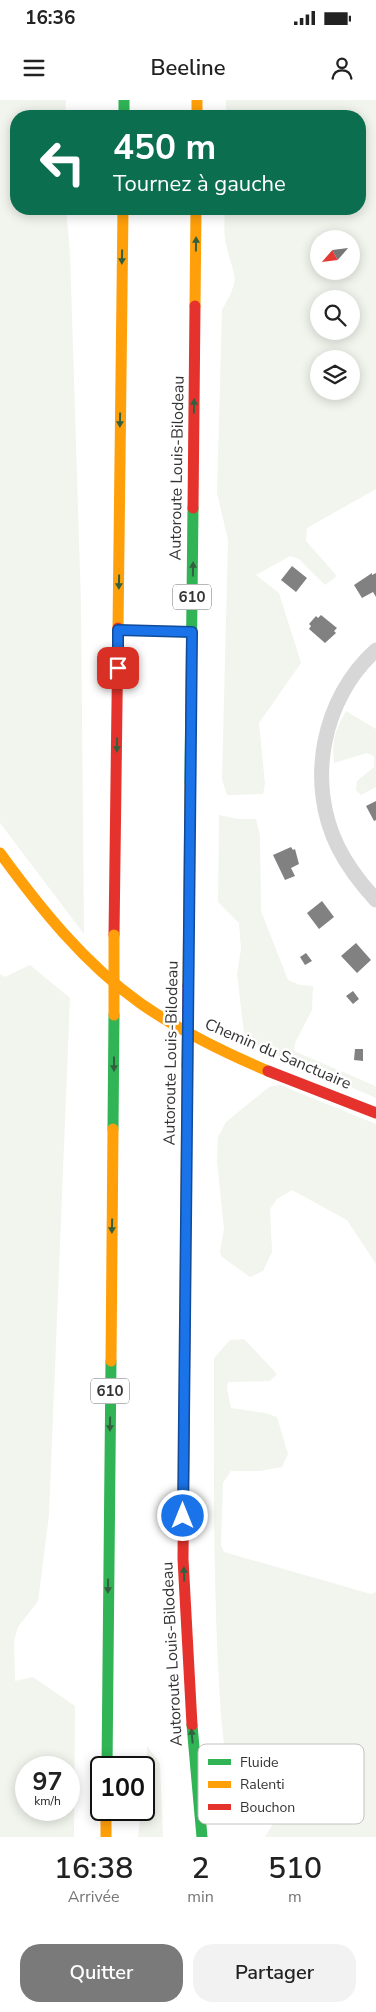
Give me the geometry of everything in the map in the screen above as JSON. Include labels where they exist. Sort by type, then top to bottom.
[{"type":"main road","name":"610","points":[[107,1756],[114,935],[123,215]]},
{"type":"main road","name":"Autoroute Louis-Bilodeau","points":[[196,215],[183,1559],[190,1709],[198,1794]]},
{"type":"main road","name":"Chemin du Sanctuaire","points":[[0,853],[38,904],[74,946],[119,987],[157,1015],[217,1048],[376,1113]]},
{"type":"main road","points":[[106,1821],[106,1837]]},
{"type":"main road","name":"Autoroute Louis-Bilodeau","points":[[201,1824],[202,1837]]},
{"type":"street","points":[[376,650],[358,668],[338,700],[326,735],[321,773],[325,810],[338,846],[357,878],[376,900]]},
{"type":"lane","name":"610","points":[[118,630],[192,632]]},
{"type":"shaded area","points":[[0,100],[66,100],[65,110],[10,110],[10,215],[67,215],[70,253],[81,605],[84,934],[0,823]]},
{"type":"shaded area","points":[[226,100],[376,100],[376,489],[307,528],[306,541],[337,576],[325,585],[299,559],[290,556],[256,575],[279,593],[301,663],[259,723],[265,784],[263,794],[227,795],[222,779],[228,540],[217,493],[222,310],[234,283],[234,271],[225,240],[225,215],[366,215],[366,110],[226,110]]},
{"type":"shaded area","points":[[346,711],[376,729],[376,787],[361,795],[356,790],[357,781],[374,767],[374,756],[367,753],[334,763],[333,748],[335,736],[339,723]]},
{"type":"shaded area","points":[[219,815],[238,819],[256,819],[260,835],[261,911],[288,980],[300,985],[313,986],[312,1010],[295,1043],[294,1051],[373,1085],[376,1087],[376,1098],[245,1041],[237,974],[241,949],[239,923],[218,902]]},
{"type":"shaded area","points":[[30,965],[70,998],[49,1515],[38,1601],[18,1627],[14,1641],[15,1681],[33,1677],[75,1706],[75,1756],[15,1756],[15,1821],[74,1821],[74,1837],[0,1837],[0,974],[5,977]]},
{"type":"shaded area","points":[[280,1085],[376,1124],[376,1264],[347,1220],[292,1190],[277,1199],[270,1209],[272,1252],[263,1271],[250,1277],[222,1257],[220,1252],[224,1229],[217,1161],[218,1137],[226,1122],[269,1087]]},
{"type":"shaded area","points":[[244,1339],[277,1374],[270,1381],[228,1382],[227,1389],[231,1408],[265,1413],[277,1417],[288,1454],[282,1467],[259,1471],[231,1471],[223,1483],[221,1545],[224,1552],[371,1594],[376,1592],[376,1837],[265,1837],[273,1824],[364,1824],[364,1744],[224,1744],[217,1642],[214,1536],[214,1358],[230,1340]]},
{"type":"shaded area","points":[[147,1746],[155,1756],[147,1756]]},
{"type":"shaded area","points":[[155,1756],[160,1763],[163,1837],[138,1837],[140,1821],[155,1821]]},
{"type":"building","points":[[292,566],[307,578],[296,592],[281,580]]},
{"type":"building","points":[[372,573],[372,575],[376,573],[376,597],[373,592],[362,598],[354,585]]},
{"type":"building","points":[[321,615],[337,628],[334,631],[336,633],[325,643],[309,629],[311,626],[309,624],[316,616],[318,618]]},
{"type":"building","points":[[376,801],[376,820],[374,821],[366,806]]},
{"type":"building","points":[[291,847],[293,850],[295,849],[299,864],[291,868],[295,876],[285,880],[273,855]]},
{"type":"building","points":[[322,901],[334,917],[319,929],[307,913]]},
{"type":"building","points":[[356,943],[371,960],[357,973],[341,956]]},
{"type":"building","points":[[306,953],[312,961],[305,965],[300,957]]},
{"type":"building","points":[[353,991],[359,999],[353,1004],[346,996]]},
{"type":"building","points":[[355,1049],[363,1049],[363,1061],[354,1060]]},
{"type":"traffic: fast","points":[[124,100],[124,110]]},
{"type":"traffic: fast","points":[[190,782],[193,508]]},
{"type":"traffic: fast","points":[[113,1129],[114,1015]]},
{"type":"traffic: fast","points":[[107,1756],[111,1361]]},
{"type":"traffic: fast","points":[[192,1725],[198,1792]]},
{"type":"traffic: fast","points":[[201,1824],[202,1837]]},
{"type":"traffic: slow","points":[[197,100],[197,110]]},
{"type":"traffic: slow","points":[[118,628],[123,215]]},
{"type":"traffic: slow","points":[[195,306],[196,215]]},
{"type":"traffic: slow","points":[[188,985],[190,782]]},
{"type":"traffic: slow","points":[[0,853],[64,934],[120,987],[140,1003],[186,1032],[218,1049],[268,1071]]},
{"type":"traffic: slow","points":[[114,935],[114,1015]]},
{"type":"traffic: slow","points":[[185,1315],[187,1066]]},
{"type":"traffic: slow","points":[[111,1361],[113,1129]]},
{"type":"traffic: slow","points":[[106,1821],[106,1837]]},
{"type":"traffic: jam","points":[[193,508],[195,306]]},
{"type":"traffic: jam","points":[[114,935],[118,628]]},
{"type":"traffic: jam","points":[[187,1066],[188,985]]},
{"type":"traffic: jam","points":[[268,1071],[376,1113]]},
{"type":"traffic: jam","points":[[185,1315],[183,1559],[192,1725]]},
{"type":"route","points":[[118,668],[118,630],[192,632],[183,1516]]}]
